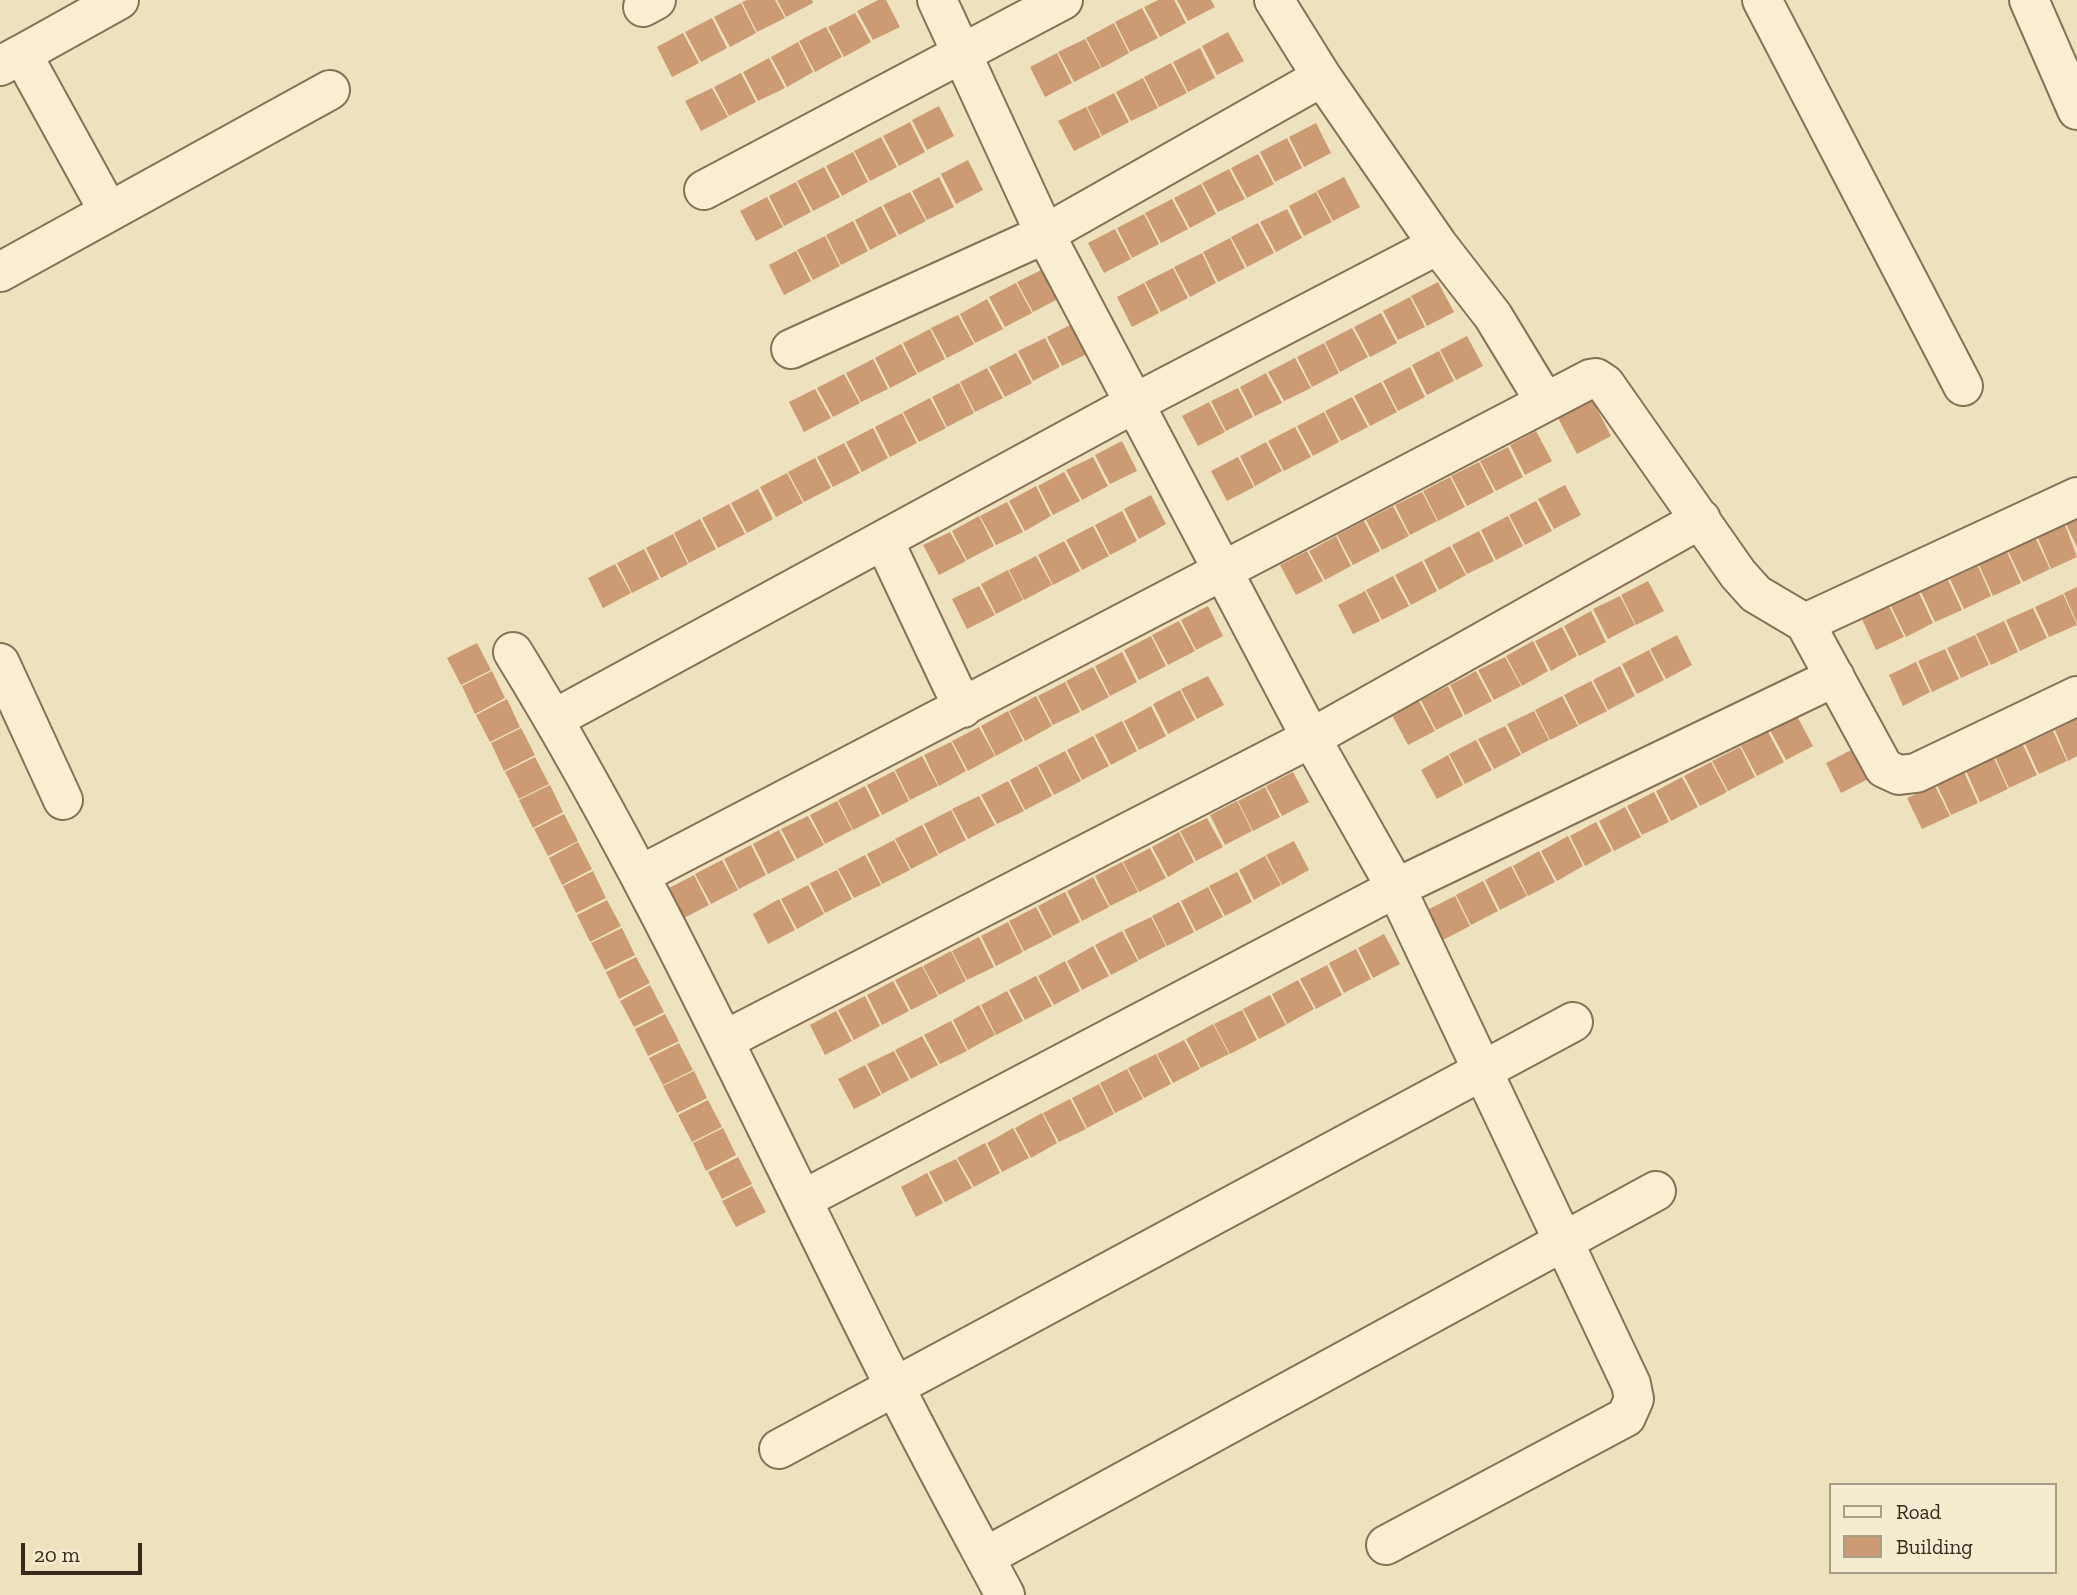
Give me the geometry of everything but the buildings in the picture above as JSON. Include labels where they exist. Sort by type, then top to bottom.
[{"type":"street","points":[[109,212],[11,60],[119,0]]},
{"type":"street","points":[[937,0],[964,52],[1045,234],[1311,738],[1396,887],[1631,1384],[1634,1399],[1631,1409],[1616,1423],[1386,1545]]},
{"type":"street","points":[[704,190],[1063,0]]},
{"type":"street","points":[[1274,0],[1322,77],[1438,245],[1493,316],[1544,400]]},
{"type":"street","points":[[1762,0],[1963,386]]},
{"type":"street","points":[[2029,0],[2077,110]]},
{"type":"street","points":[[791,349],[1045,234],[1322,77]]},
{"type":"street","points":[[0,272],[330,90]]},
{"type":"street","points":[[554,719],[1135,403],[1438,245]]},
{"type":"street","points":[[640,875],[963,708],[1544,400],[1590,379],[1602,380],[1723,554],[1756,594],[1805,623],[1879,762],[1891,772],[1907,775],[2077,696]]},
{"type":"street","points":[[1805,623],[2077,497]]},
{"type":"street","points":[[725,1040],[1311,738],[1701,519]]},
{"type":"street","points":[[884,541],[963,708]]},
{"type":"street","points":[[513,652],[554,719],[640,875],[725,1040],[895,1387],[1005,1595]]},
{"type":"street","points":[[0,663],[63,800]]},
{"type":"street","points":[[804,1199],[1396,887],[1835,677]]},
{"type":"street","points":[[779,1449],[1573,1022]]},
{"type":"street","points":[[985,1557],[1656,1191]]}]
